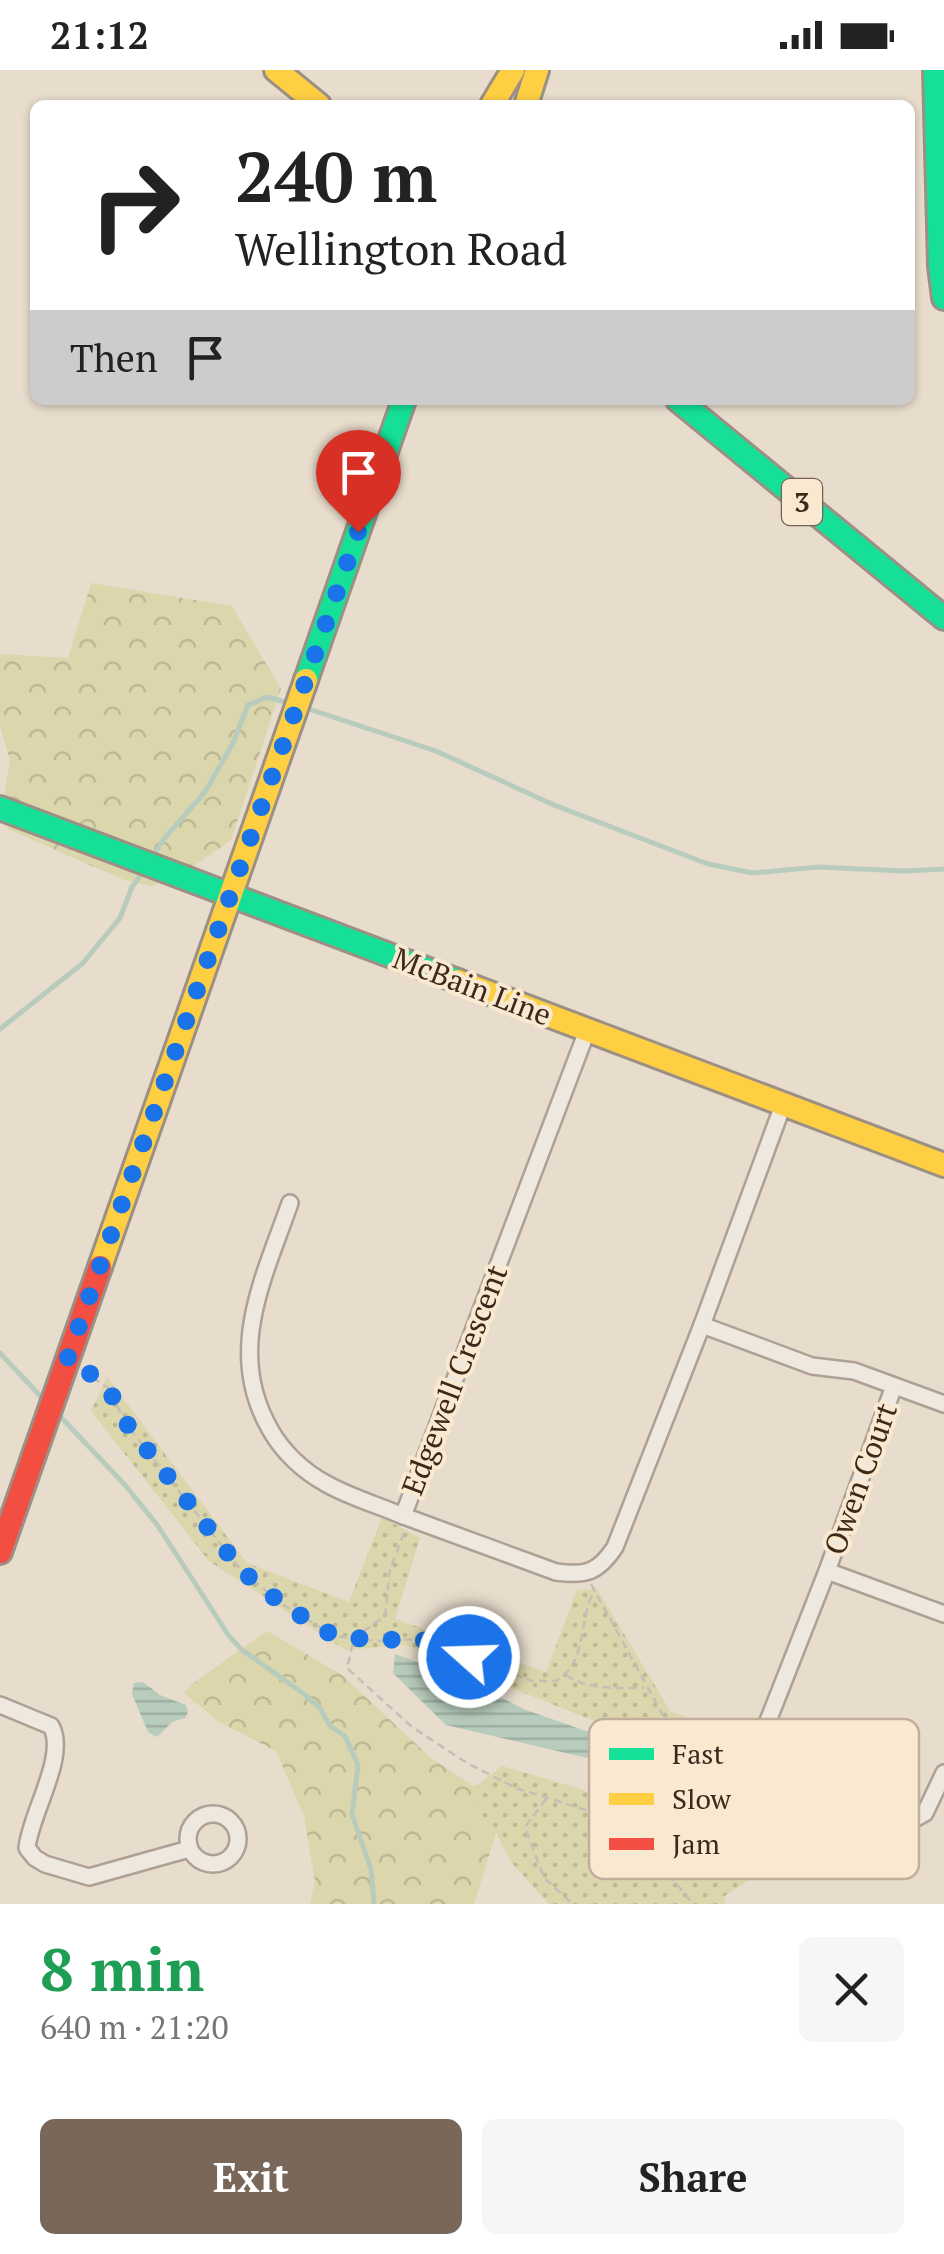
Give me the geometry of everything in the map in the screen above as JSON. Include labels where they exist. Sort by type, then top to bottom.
[{"type":"main road","points":[[276,70],[312,100]]},
{"type":"main road","points":[[495,100],[516,70]]},
{"type":"main road","points":[[509,100],[516,70]]},
{"type":"main road","points":[[528,100],[537,70]]},
{"type":"main road","points":[[935,70],[944,298]]},
{"type":"main road","points":[[0,1552],[402,405]]},
{"type":"main road","name":"3","points":[[684,405],[935,611]]},
{"type":"main road","points":[[708,405],[935,611]]},
{"type":"main road","name":"McBain Line","points":[[0,808],[944,1165]]},
{"type":"street","name":"Edgewell Crescent","points":[[587,1031],[406,1517],[556,1572],[587,1574]]},
{"type":"street","points":[[587,1574],[605,1562],[615,1548],[783,1105]]},
{"type":"street","points":[[290,1203],[257,1296],[249,1335],[248,1370],[257,1407],[282,1450],[325,1483],[406,1517]]},
{"type":"street","points":[[702,1325],[812,1366],[854,1371],[944,1404]]},
{"type":"street","name":"Owen Court","points":[[769,1719],[894,1386]]},
{"type":"street","name":"Owen Court","points":[[827,1572],[944,1614]]},
{"type":"street","points":[[0,1705],[41,1721],[55,1733],[50,1772],[29,1833],[28,1848],[35,1858],[89,1877],[190,1849]]},
{"type":"street","points":[[919,1816],[925,1813],[944,1773]]},
{"type":"path","points":[[66,1363],[93,1375],[108,1388],[127,1424],[241,1570],[334,1636],[420,1639],[532,1681],[556,1681],[576,1664],[588,1602],[594,1592]]},
{"type":"path","points":[[406,1517],[390,1570],[386,1616],[354,1638],[348,1668],[412,1727],[466,1764],[516,1788],[589,1811]]},
{"type":"path","points":[[587,1574],[664,1719]]},
{"type":"path","points":[[566,1675],[575,1682],[645,1688]]},
{"type":"path","points":[[547,1798],[525,1828],[544,1878],[572,1904]]},
{"type":"path","points":[[672,1879],[692,1904]]},
{"type":"green space","points":[[91,583],[232,606],[281,689],[231,840],[175,879],[151,886],[124,880],[8,829],[2,808],[10,761],[0,726],[0,654],[68,658]]},
{"type":"green space","points":[[107,1377],[247,1563],[349,1602],[382,1517],[420,1538],[395,1619],[546,1672],[577,1590],[597,1589],[670,1711],[690,1719],[589,1719],[405,1645],[345,1650],[209,1561],[91,1411]]},
{"type":"green space","points":[[267,1631],[342,1675],[431,1758],[475,1787],[478,1817],[496,1833],[474,1904],[310,1904],[315,1882],[304,1816],[276,1751],[219,1722],[184,1693]]},
{"type":"green space","points":[[502,1766],[589,1793],[589,1879],[751,1879],[723,1897],[726,1904],[549,1904],[511,1862],[496,1833],[478,1817],[475,1787]]},
{"type":"shaded area","points":[[395,1654],[464,1679],[526,1710],[589,1732],[589,1758],[446,1725],[393,1673]]},
{"type":"shaded area","points":[[143,1682],[160,1695],[186,1705],[188,1712],[157,1737],[148,1732],[132,1694],[134,1683]]},
{"type":"waterway","points":[[152,858],[205,792],[233,743],[248,705],[267,697],[292,704]]},
{"type":"waterway","points":[[303,707],[436,751],[554,805],[708,864],[753,873],[818,867],[944,869]]},
{"type":"waterway","points":[[0,1029],[83,963],[120,918],[132,887],[143,872]]},
{"type":"waterway","points":[[0,1353],[47,1403]]},
{"type":"waterway","points":[[58,1414],[158,1526],[229,1636],[242,1650],[304,1694],[320,1708],[330,1726],[345,1736],[358,1765],[352,1815],[371,1869],[374,1904]]},
{"type":"traffic: fast","points":[[935,70],[944,298]]},
{"type":"traffic: fast","points":[[306,680],[402,405]]},
{"type":"traffic: fast","points":[[684,405],[944,618]]},
{"type":"traffic: fast","points":[[0,808],[458,981]]},
{"type":"traffic: slow","points":[[276,70],[313,100]]},
{"type":"traffic: slow","points":[[495,100],[513,70]]},
{"type":"traffic: slow","points":[[528,100],[537,70]]},
{"type":"traffic: slow","points":[[100,1267],[306,680]]},
{"type":"traffic: slow","points":[[458,981],[944,1165]]},
{"type":"traffic: jam","points":[[0,1552],[100,1267]]},
{"type":"route","points":[[358,532],[66,1363],[93,1375],[108,1388],[127,1424],[241,1570],[282,1604],[334,1636],[420,1639],[469,1657]]}]
